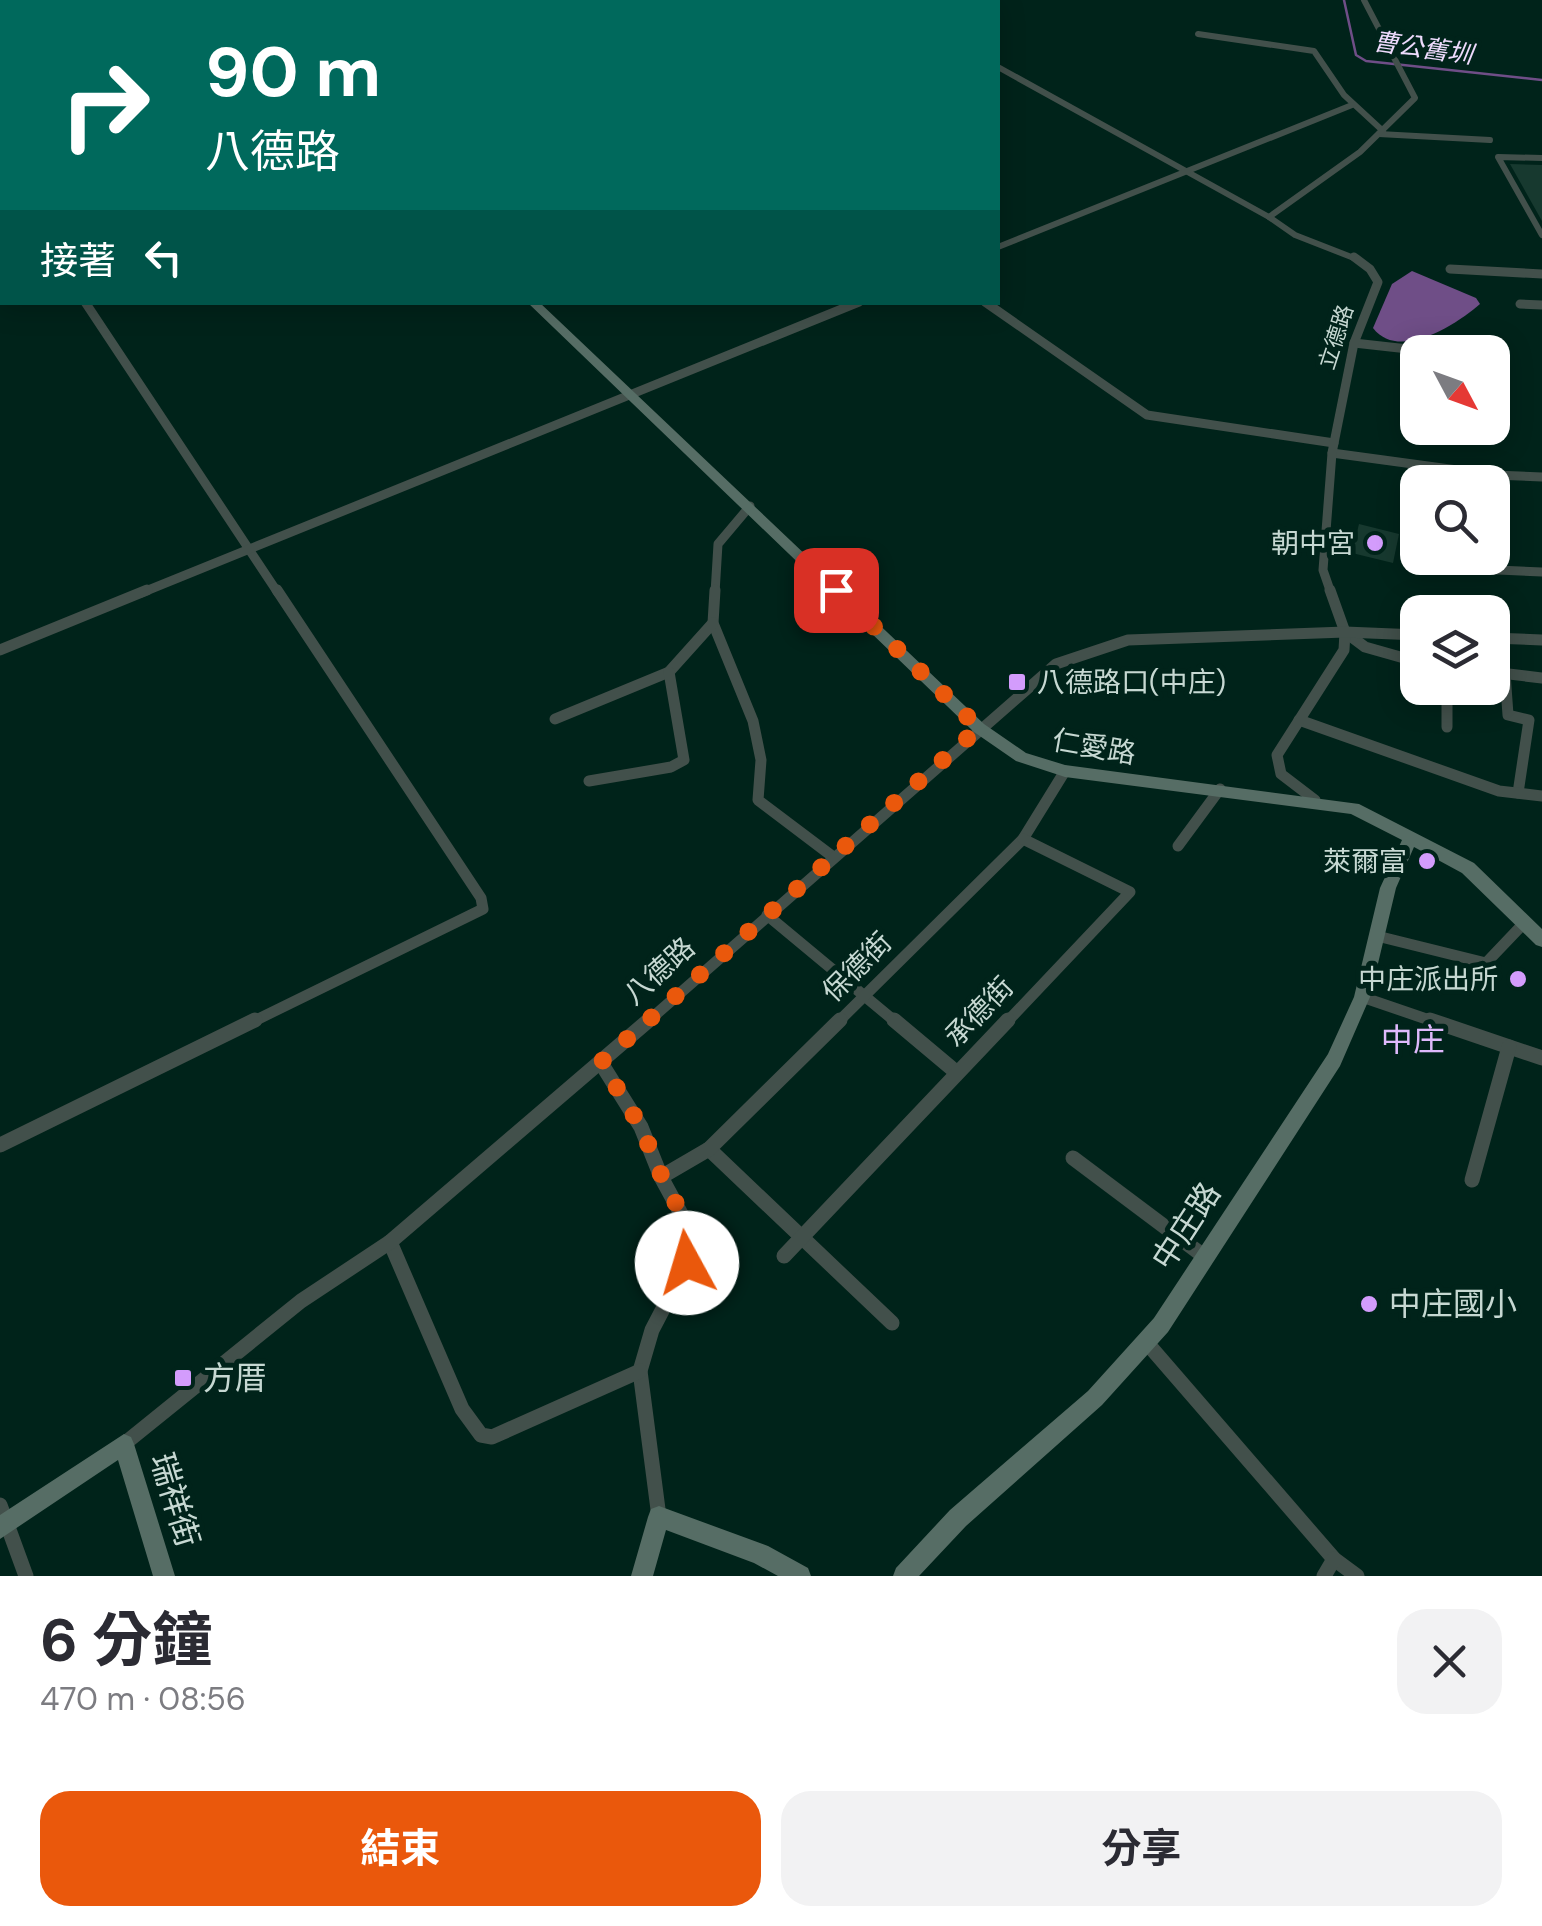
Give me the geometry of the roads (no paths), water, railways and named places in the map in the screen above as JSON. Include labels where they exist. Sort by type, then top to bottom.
[{"type":"street","points":[[1000,67],[1268,217],[1381,132],[1415,98],[1364,0]]},
{"type":"street","points":[[1198,34],[1314,51],[1322,68],[1352,105],[1381,132],[1490,140]]},
{"type":"street","points":[[1000,246],[1352,105]]},
{"type":"street","points":[[1542,158],[1498,156],[1542,235]]},
{"type":"street","name":"立德路","points":[[1268,217],[1285,232],[1344,254],[1374,271],[1377,292],[1360,321],[1333,448],[1323,570],[1345,632]]},
{"type":"street","points":[[1450,269],[1542,274]]},
{"type":"street","points":[[1520,304],[1542,305]]},
{"type":"street","points":[[0,1145],[483,909],[481,898],[87,305]]},
{"type":"street","name":"仁愛路","points":[[535,305],[979,728],[1021,757],[1065,771],[1354,808],[1468,868],[1542,940]]},
{"type":"street","points":[[0,650],[852,305]]},
{"type":"street","points":[[989,305],[1147,414],[1494,475],[1542,477]]},
{"type":"street","points":[[1354,343],[1400,348]]},
{"type":"street","points":[[750,506],[718,544],[713,623],[753,720],[761,760],[758,800],[832,856]]},
{"type":"street","points":[[1510,571],[1542,572]]},
{"type":"street","points":[[556,719],[669,672],[713,623]]},
{"type":"street","points":[[1345,632],[1365,647],[1400,657]]},
{"type":"street","points":[[1314,800],[1281,774],[1277,755],[1344,650],[1345,632]]},
{"type":"street","name":"八德路","points":[[2,1519],[124,1444],[301,1301],[390,1242],[1056,664],[1128,640],[1345,632],[1400,634]]},
{"type":"street","points":[[1510,639],[1542,640]]},
{"type":"street","points":[[589,781],[672,767],[684,760],[669,672]]},
{"type":"street","points":[[1510,674],[1542,678]]},
{"type":"street","points":[[1447,705],[1447,727]]},
{"type":"street","points":[[1506,705],[1508,715],[1529,720],[1518,793]]},
{"type":"street","points":[[1299,720],[1499,791],[1542,796]]},
{"type":"street","name":"保德街","points":[[662,1177],[709,1149],[1023,839],[1065,771]]},
{"type":"street","points":[[1178,846],[1220,789]]},
{"type":"street","name":"中庄路","points":[[904,1576],[958,1518],[1095,1398],[1147,1343],[1334,1060],[1362,997],[1388,888],[1411,838]]},
{"type":"street","name":"承德街","points":[[784,1256],[1130,892],[1023,839]]},
{"type":"street","points":[[767,914],[956,1072]]},
{"type":"street","points":[[1378,936],[1486,963],[1524,923]]},
{"type":"street","points":[[1362,997],[1542,1058]]},
{"type":"street","points":[[1472,1180],[1510,1047]]},
{"type":"street","points":[[601,1062],[641,1127],[692,1234],[687,1263],[652,1330],[640,1371],[660,1517],[642,1576]]},
{"type":"street","points":[[709,1149],[892,1322]]},
{"type":"street","points":[[1073,1158],[1205,1257]]},
{"type":"street","points":[[390,1242],[462,1409],[480,1435],[492,1437],[640,1371]]},
{"type":"street","points":[[1147,1343],[1334,1559],[1357,1576]]},
{"type":"street","name":"瑞祥街","points":[[124,1444],[164,1576]]},
{"type":"street","points":[[660,1517],[760,1554],[800,1576]]},
{"type":"street","points":[[2,1519],[26,1576]]},
{"type":"street","points":[[1324,1576],[1334,1559]]},
{"type":"waterway","name":"曹公舊圳","points":[[1344,0],[1356,55],[1366,61],[1542,80]]},
{"type":"place","name":"朝中宮","points":[[1375,543]]},
{"type":"place","name":"八德路口(中庄)","points":[[1017,682]]},
{"type":"place","name":"萊爾富","points":[[1427,861]]},
{"type":"place","name":"中庄派出所","points":[[1518,979]]},
{"type":"place","name":"中庄國小","points":[[1369,1304]]},
{"type":"place","name":"方厝","points":[[183,1378]]},
{"type":"district","name":"中庄","points":[[1413,1040]]}]
